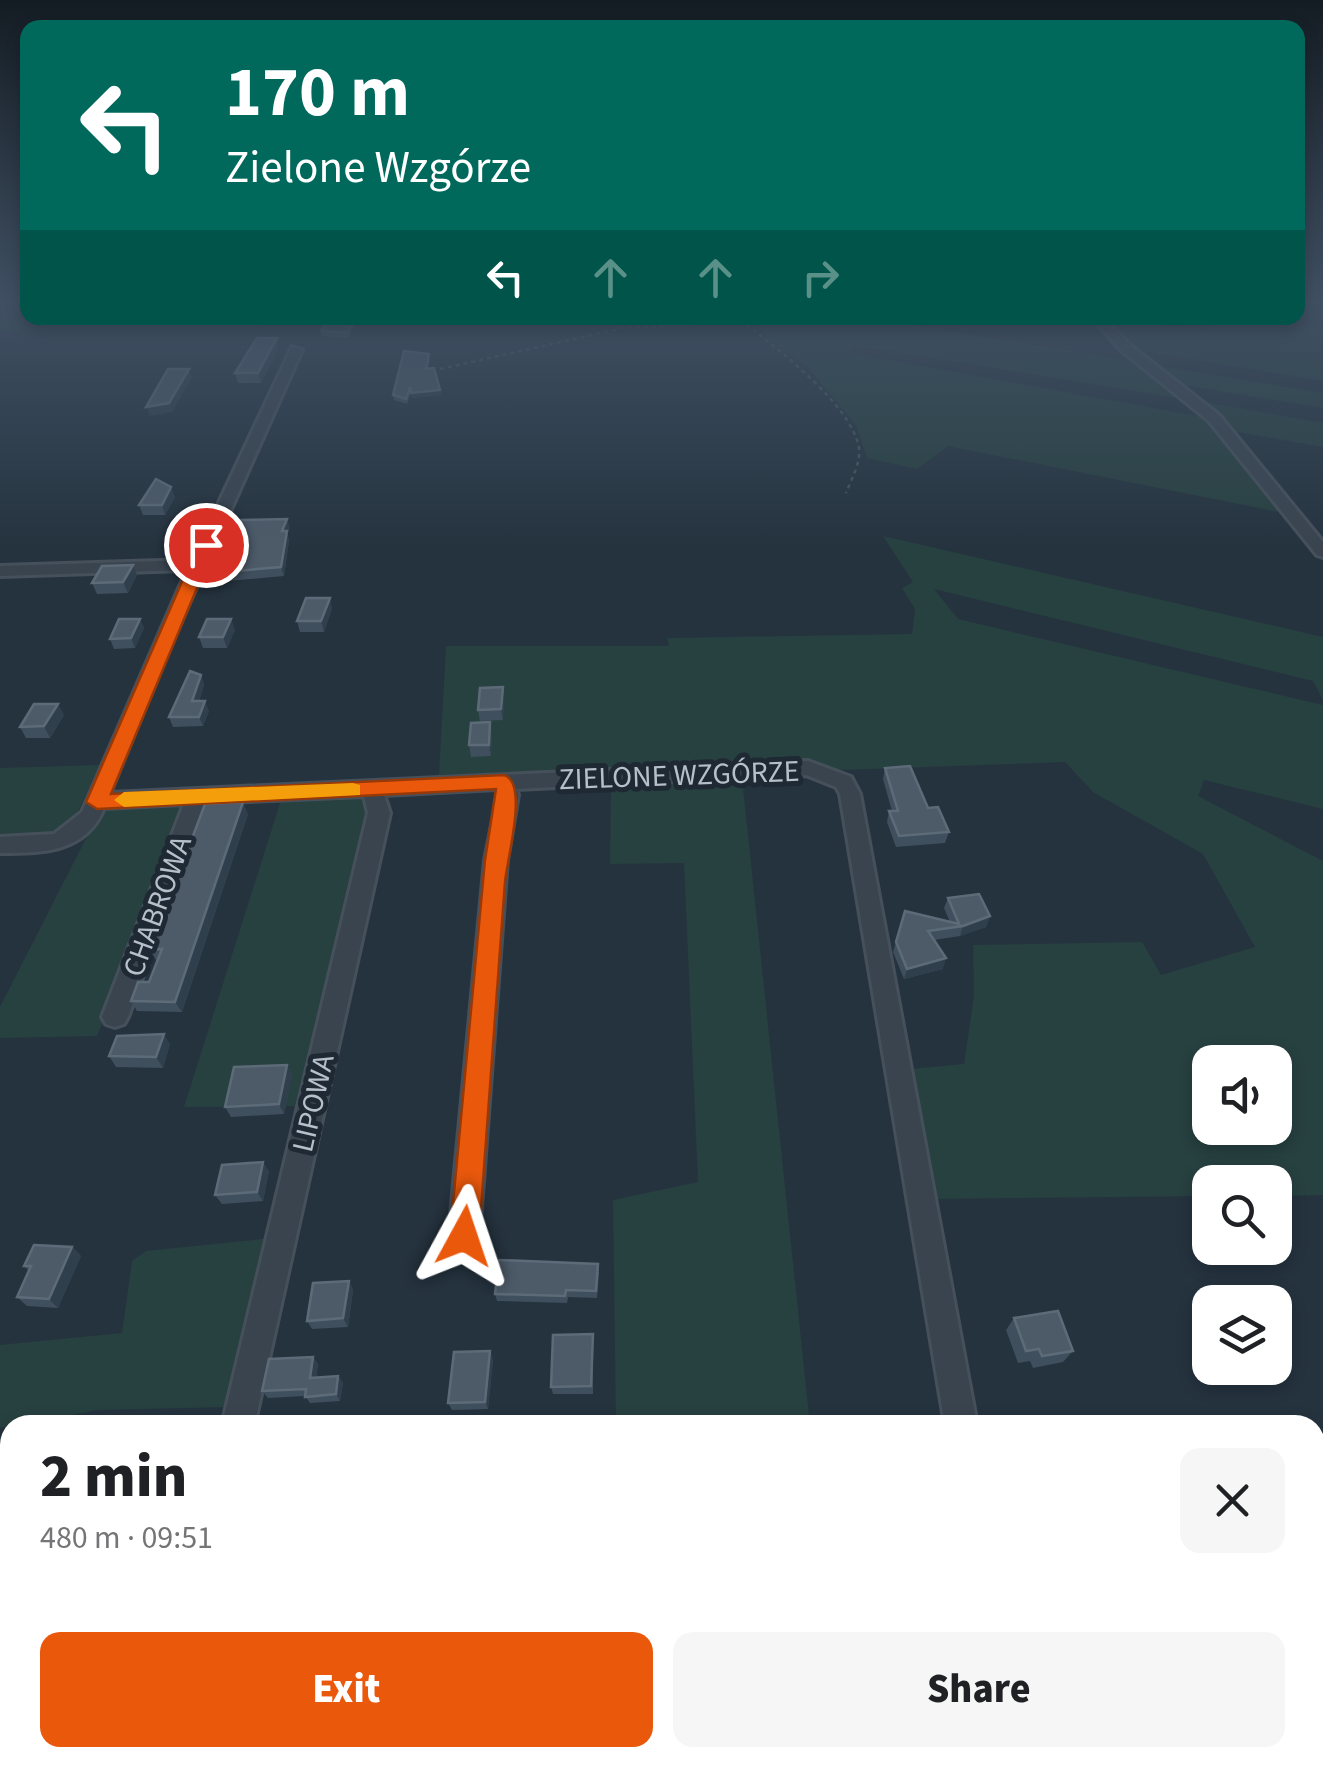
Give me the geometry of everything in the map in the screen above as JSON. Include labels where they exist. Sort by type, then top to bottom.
[{"type":"street","points":[[0,846],[57,843],[77,835],[97,802],[156,656],[281,384]]},
{"type":"street","points":[[1172,384],[1214,418],[1323,552]]},
{"type":"street","points":[[0,571],[200,564]]},
{"type":"street","name":"ZIELONE WZGÓRZE","points":[[97,802],[808,768],[844,782],[850,794],[959,1415]]},
{"type":"street","points":[[464,1236],[496,860],[508,795],[504,782]]},
{"type":"street","name":"LIPOWA","points":[[240,1415],[379,813],[372,789]]},
{"type":"street","name":"CHABROWA","points":[[116,1017],[198,795]]},
{"type":"path","points":[[815,384],[852,428],[860,450],[846,493]]},
{"type":"green space","points":[[822,384],[1023,384],[1202,417],[1289,514],[948,446],[917,469],[867,458],[856,425]]},
{"type":"green space","points":[[1095,384],[1170,384],[1189,400]]},
{"type":"green space","points":[[1270,384],[1323,393],[1323,408],[1182,385]]},
{"type":"green space","points":[[1203,402],[1323,423],[1323,447],[1226,430]]},
{"type":"green space","points":[[883,536],[1323,637],[1323,700],[1313,681],[934,589],[958,619],[1323,705],[1323,809],[1204,780],[1198,796],[1323,861],[1323,1195],[1292,1196],[1292,1165],[1192,1165],[1192,1196],[935,1199],[910,1069],[964,1064],[974,995],[973,945],[1142,942],[1161,975],[1255,947],[1203,854],[1093,792],[1065,762],[839,770],[802,761],[439,775],[446,646],[669,646],[667,638],[912,634],[915,609],[902,588],[913,582]]},
{"type":"green space","points":[[99,765],[70,830],[44,841],[0,842],[0,768]]},
{"type":"green space","points":[[742,778],[809,1415],[616,1415],[613,1200],[698,1182],[684,863],[610,864],[611,783]]},
{"type":"green space","points":[[365,795],[372,814],[303,1106],[184,1107],[281,800]]},
{"type":"green space","points":[[183,803],[187,814],[97,1036],[0,1038],[0,1007],[103,805]]},
{"type":"green space","points":[[272,1238],[232,1407],[0,1415],[0,1345],[122,1333],[132,1261],[146,1251]]},
{"type":"building","points":[[159,384],[180,384],[169,403],[146,407]]},
{"type":"building","points":[[396,384],[438,384],[440,390],[411,393],[410,387],[406,399],[393,395]]},
{"type":"building","points":[[156,479],[171,487],[162,505],[139,505]]},
{"type":"building","points":[[287,519],[282,531],[287,531],[281,567],[224,572],[239,520]]},
{"type":"building","points":[[133,565],[123,582],[92,583],[102,566]]},
{"type":"building","points":[[306,598],[330,598],[321,621],[297,621]]},
{"type":"building","points":[[119,619],[140,619],[131,638],[110,639]]},
{"type":"building","points":[[207,619],[231,619],[223,637],[199,637]]},
{"type":"building","points":[[190,671],[201,675],[192,701],[205,701],[199,717],[169,717]]},
{"type":"building","points":[[503,687],[501,709],[478,710],[480,688]]},
{"type":"building","points":[[34,704],[58,704],[44,726],[20,727]]},
{"type":"building","points":[[490,722],[489,745],[469,745],[471,723]]},
{"type":"building","points":[[910,766],[928,808],[938,807],[949,832],[899,836],[889,811],[898,811],[885,768]]},
{"type":"building","points":[[243,802],[175,1002],[131,1001],[138,982],[149,982],[162,949],[150,950],[205,804]]},
{"type":"building","points":[[979,894],[990,916],[963,926],[928,931],[946,958],[907,969],[896,942],[905,911],[959,924],[948,898]]},
{"type":"building","points":[[164,1034],[156,1057],[109,1056],[117,1036]]},
{"type":"building","points":[[287,1065],[279,1104],[225,1107],[234,1067]]},
{"type":"building","points":[[263,1162],[257,1192],[215,1195],[222,1165]]},
{"type":"building","points":[[34,1245],[72,1247],[49,1299],[17,1297],[31,1266],[24,1266]]},
{"type":"building","points":[[499,1260],[598,1264],[596,1291],[566,1290],[565,1296],[495,1294]]},
{"type":"building","points":[[349,1281],[343,1318],[307,1321],[313,1283]]},
{"type":"building","points":[[1058,1311],[1073,1351],[1042,1356],[1039,1349],[1026,1351],[1014,1318]]},
{"type":"building","points":[[593,1334],[591,1386],[551,1387],[553,1335]]},
{"type":"building","points":[[490,1351],[485,1402],[448,1403],[454,1352]]},
{"type":"building","points":[[313,1357],[310,1378],[338,1376],[336,1394],[305,1397],[306,1389],[262,1391],[269,1359]]},
{"type":"slow traffic","points":[[124,800],[353,790]]},
{"type":"route","points":[[206,545],[97,802],[504,782],[508,795],[496,860],[464,1236]]}]
